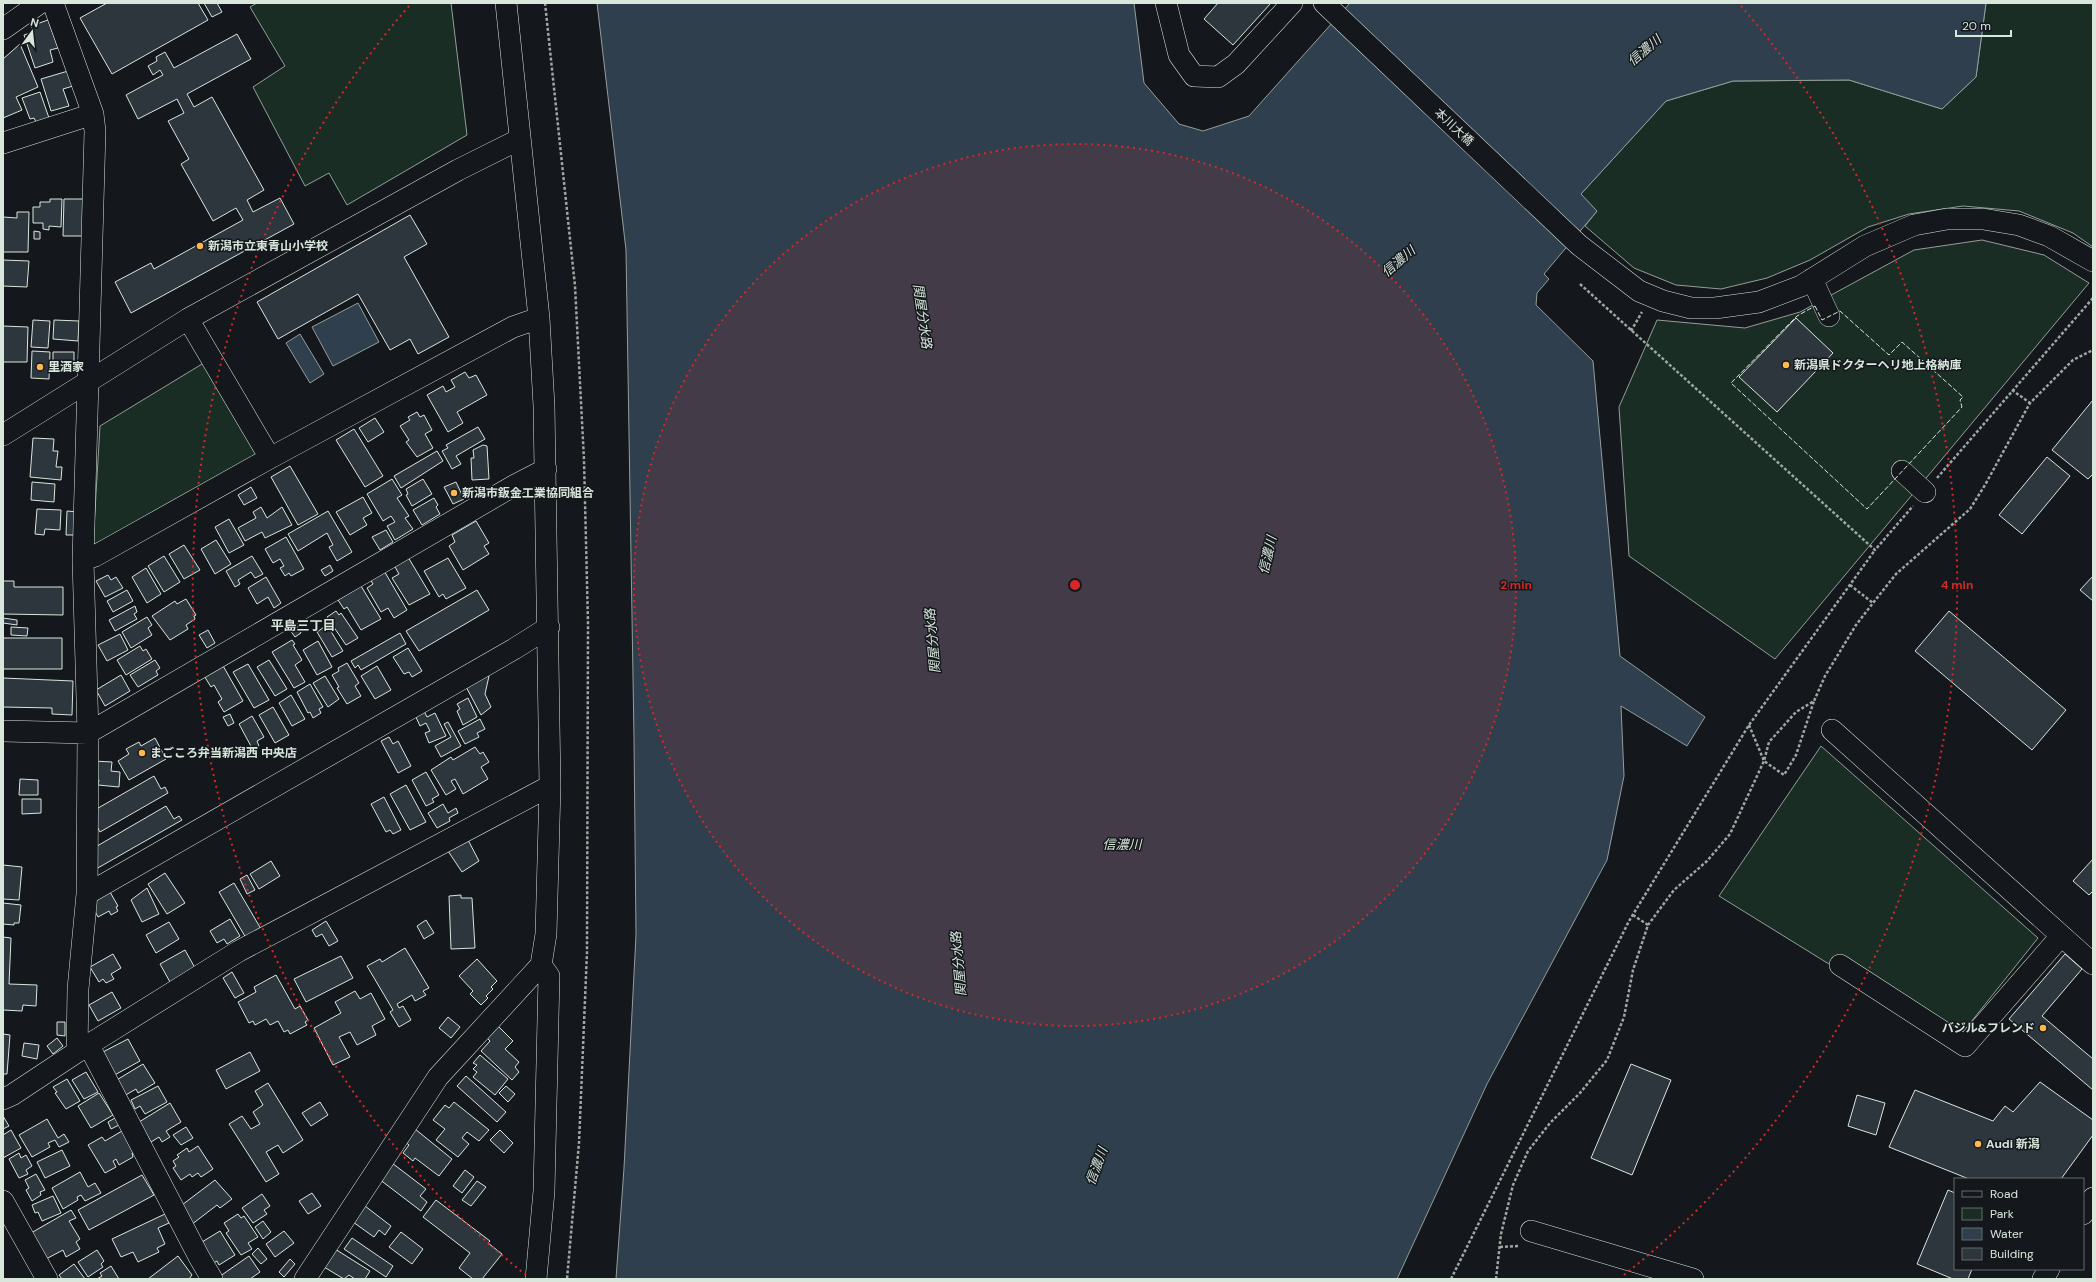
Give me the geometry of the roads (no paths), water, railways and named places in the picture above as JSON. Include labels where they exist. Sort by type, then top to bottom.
[{"type":"street","points":[[3,29],[40,3]]},
{"type":"street","points":[[53,3],[93,114],[95,131],[83,560],[88,733],[87,894],[78,989],[83,1049],[212,1279]]},
{"type":"street","points":[[305,1279],[438,1077],[541,965],[546,934],[550,786],[546,469],[539,318],[506,3]]},
{"type":"street","points":[[1166,3],[1180,55],[1194,76],[1218,77],[1236,64],[1292,3]]},
{"type":"street","name":"本川大橋","points":[[1326,6],[1579,245],[1640,291],[1663,301],[1691,308],[1715,308],[1759,302],[1801,286],[1865,246],[1914,225],[1947,219],[1983,218],[2019,225],[2049,236],[2093,261]]},
{"type":"street","points":[[3,143],[93,114]]},
{"type":"street","points":[[3,435],[188,319],[458,170],[520,140]]},
{"type":"street","points":[[1812,279],[1830,316]]},
{"type":"street","points":[[83,560],[95,556],[270,458],[513,327],[539,318]]},
{"type":"street","points":[[188,319],[270,458]]},
{"type":"street","points":[[3,731],[88,733],[279,621],[515,485],[546,469]]},
{"type":"street","points":[[1902,471],[1925,492]]},
{"type":"street","points":[[87,894],[514,649],[549,627]]},
{"type":"street","points":[[1832,730],[2093,964]]},
{"type":"street","points":[[3,1099],[12,1095],[239,951],[550,786]]},
{"type":"street","points":[[1840,965],[1965,1046],[2061,936]]},
{"type":"street","points":[[536,1279],[544,1192],[549,976],[541,965]]},
{"type":"street","points":[[2084,1212],[2093,1198]]},
{"type":"street","points":[[3,1201],[47,1279]]},
{"type":"street","points":[[1531,1231],[1693,1279]]},
{"type":"street","points":[[2043,1279],[2048,1270]]},
{"type":"water","name":"信濃川","points":[[597,3],[1134,3],[1144,83],[1179,124],[1203,131],[1249,116],[1350,3],[1986,3],[1976,77],[1942,109],[1849,80],[1733,81],[1666,101],[1581,194],[1597,211],[1544,274],[1549,279],[1537,293],[1536,305],[1593,361],[1620,656],[1705,717],[1687,746],[1621,706],[1624,776],[1607,860],[1487,1084],[1397,1279],[616,1279],[624,1168],[636,935],[634,738],[626,250]]},
{"type":"water","points":[[358,303],[379,342],[333,366],[312,327]]},
{"type":"water","points":[[300,334],[324,374],[310,383],[286,343]]},
{"type":"place","name":"新潟市立東青山小学校","points":[[200,246]]},
{"type":"place","name":"新潟県ドクターヘリ地上格納庫","points":[[1786,365]]},
{"type":"place","name":"里酒家","points":[[40,367]]},
{"type":"place","name":"新潟市鈑金工業協同組合","points":[[454,493]]},
{"type":"place","name":"まごころ弁当新潟西 中央店","points":[[142,753]]},
{"type":"place","name":"バジル&フレンド","points":[[2043,1028]]},
{"type":"place","name":"Audi 新潟","points":[[1978,1144]]},
{"type":"district","name":"平島三丁目","points":[[303,625]]},
{"type":"water label","name":"関屋分水路","points":[[923,316]]},
{"type":"water label","name":"関屋分水路","points":[[932,641]]},
{"type":"water label","name":"関屋分水路","points":[[958,964]]}]
